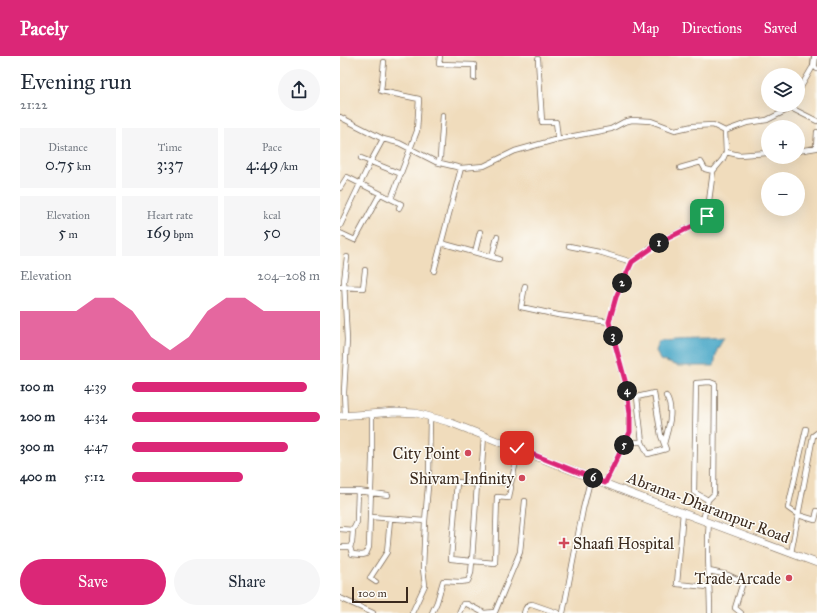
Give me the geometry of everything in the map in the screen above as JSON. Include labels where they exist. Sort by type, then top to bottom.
[{"type":"main road","name":"Abrama-Dharampur Road","points":[[343,416],[416,413],[430,417],[484,435],[605,483],[817,563]]},
{"type":"street","points":[[440,56],[439,64],[474,65],[474,78]]},
{"type":"street","points":[[805,82],[816,67],[815,56]]},
{"type":"street","points":[[538,59],[542,122],[556,122],[558,139]]},
{"type":"street","points":[[384,62],[381,91],[419,99],[417,131],[391,199]]},
{"type":"street","points":[[340,117],[383,139],[399,143],[436,162],[461,168],[484,166],[515,152],[558,139],[611,129],[624,122],[632,120],[651,121],[675,130],[693,126],[714,125],[725,131],[747,123],[767,120],[781,112]]},
{"type":"street","points":[[803,112],[817,120]]},
{"type":"street","points":[[438,162],[443,115]]},
{"type":"street","points":[[605,483],[630,432],[630,413],[626,384],[609,322],[616,297],[632,262],[662,241],[705,220],[707,216],[714,170],[723,159],[726,152],[725,131]]},
{"type":"street","points":[[805,150],[816,148],[817,132]]},
{"type":"street","points":[[340,226],[383,139]]},
{"type":"street","points":[[726,152],[739,155],[761,153]]},
{"type":"street","points":[[361,158],[370,163],[401,174]]},
{"type":"street","points":[[680,168],[701,162],[705,169],[714,170]]},
{"type":"street","points":[[434,271],[461,168]]},
{"type":"street","points":[[340,188],[347,177],[400,204],[399,208]]},
{"type":"street","points":[[340,233],[355,240],[380,194]]},
{"type":"street","points":[[475,252],[480,232]]},
{"type":"street","points":[[492,257],[496,237]]},
{"type":"street","points":[[442,243],[499,259]]},
{"type":"street","points":[[569,246],[600,252],[632,262]]},
{"type":"street","points":[[343,416],[342,380],[347,340],[342,287],[348,257]]},
{"type":"street","points":[[342,287],[363,288],[365,270]]},
{"type":"street","points":[[525,286],[521,307],[558,315],[609,322]]},
{"type":"street","points":[[708,500],[694,492],[696,383],[705,382],[715,384],[714,494],[708,500],[706,521],[708,536],[708,587],[710,613]]},
{"type":"street","points":[[654,393],[661,436],[666,449],[648,454],[642,442],[637,397],[654,393]]},
{"type":"street","points":[[664,444],[670,415],[670,403],[666,396]]},
{"type":"street","points":[[358,491],[356,519],[358,522],[353,530],[352,543],[350,547],[352,554],[366,554],[369,547],[371,517],[370,493],[372,414]]},
{"type":"street","points":[[412,613],[425,585],[423,569],[430,417]]},
{"type":"street","points":[[806,429],[788,508],[798,516],[815,520],[817,510]]},
{"type":"street","points":[[791,553],[813,436],[817,433]]},
{"type":"street","points":[[432,613],[443,581],[460,582],[468,580],[471,573],[484,435]]},
{"type":"street","points":[[625,442],[642,442]]},
{"type":"street","points":[[511,487],[509,498],[497,497],[495,563],[451,559],[457,482],[511,484],[519,449]]},
{"type":"street","points":[[563,613],[591,477]]},
{"type":"street","points":[[340,490],[358,491],[388,496]]},
{"type":"street","points":[[459,613],[463,604],[467,604],[484,613],[496,612],[520,552],[525,501]]},
{"type":"street","points":[[683,512],[677,584],[708,587]]},
{"type":"street","points":[[371,517],[425,521]]},
{"type":"street","points":[[376,582],[370,578],[387,552],[390,519]]},
{"type":"street","points":[[340,529],[353,530]]},
{"type":"street","points":[[340,547],[350,547]]},
{"type":"street","points":[[709,571],[728,575],[743,582],[735,608],[741,613]]},
{"type":"street","points":[[340,598],[373,613]]},
{"type":"street","points":[[524,613],[525,608],[532,604],[558,613]]},
{"type":"water","points":[[724,338],[717,350],[714,366],[678,366],[660,360],[656,351],[659,342]]},
{"type":"place","name":"City Point","points":[[468,453]]},
{"type":"place","name":"Shivam Infinity","points":[[522,478]]},
{"type":"place","name":"Shaafi Hospital","points":[[564,543]]},
{"type":"place","name":"Trade Arcade","points":[[789,578]]},
{"type":"route","points":[[517,448],[605,483],[630,432],[630,413],[626,384],[609,322],[616,297],[632,262],[662,241],[705,220],[707,216]]}]
